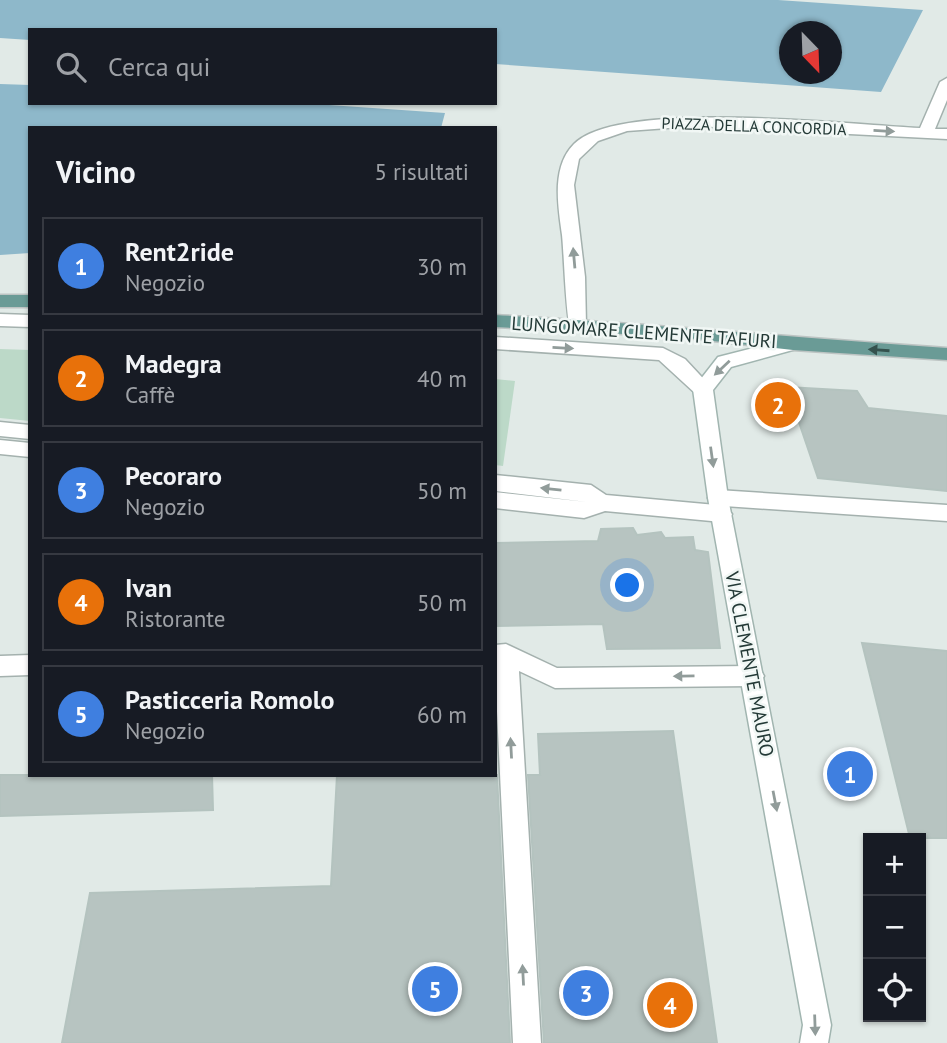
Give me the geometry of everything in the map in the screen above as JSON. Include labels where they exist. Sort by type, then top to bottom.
[{"type":"main road","points":[[0,301],[28,301]]},
{"type":"main road","name":"LUNGOMARE CLEMENTE TAFURI","points":[[497,321],[678,331],[793,344]]},
{"type":"main road","points":[[793,344],[947,354]]},
{"type":"street","points":[[926,133],[947,82]]},
{"type":"street","name":"PIAZZA DELLA CONCORDIA","points":[[576,326],[576,278],[567,177],[572,157],[584,144],[603,133],[656,122],[695,121],[947,134]]},
{"type":"street","points":[[0,320],[28,321]]},
{"type":"street","name":"LUNGOMARE CLEMENTE TAFURI","points":[[497,344],[663,354],[703,389]]},
{"type":"street","points":[[703,389],[725,362],[793,344]]},
{"type":"street","name":"VIA CLEMENTE MAURO","points":[[703,389],[720,506],[817,1025],[814,1043]]},
{"type":"street","points":[[0,429],[28,432]]},
{"type":"street","points":[[0,447],[28,450]]},
{"type":"street","points":[[497,483],[592,493],[601,503]]},
{"type":"street","points":[[497,500],[584,510],[594,509],[601,503],[947,513]]},
{"type":"street","points":[[527,1043],[501,654],[555,678],[752,676]]},
{"type":"street","points":[[0,666],[28,665]]},
{"type":"green space","points":[[0,349],[28,350],[28,421],[0,418]]},
{"type":"green space","points":[[497,379],[515,381],[503,466],[497,465]]},
{"type":"water","points":[[0,0],[778,0],[923,10],[881,92],[497,64],[497,28],[28,28],[28,40],[0,38]]},
{"type":"water","points":[[0,84],[28,85],[28,105],[329,105],[445,113],[442,126],[28,126],[28,253],[0,255]]},
{"type":"building","points":[[787,387],[857,391],[868,408],[947,416],[947,491],[818,478]]},
{"type":"building","points":[[633,528],[637,535],[661,532],[665,538],[693,537],[695,550],[708,552],[720,648],[607,649],[603,624],[497,626],[497,543],[598,541],[601,529]]},
{"type":"building","points":[[862,643],[947,651],[947,838],[926,838],[926,833],[909,833]]},
{"type":"building","points":[[673,731],[717,1043],[544,1043],[528,775],[540,775],[538,734]]},
{"type":"building","points":[[0,775],[212,777],[213,810],[0,816]]},
{"type":"building","points":[[497,775],[510,1043],[62,1043],[90,893],[331,886],[337,777]]},
{"type":"place","name":"Madegra","points":[[778,405]]},
{"type":"place","name":"Rent2ride","points":[[850,774]]},
{"type":"place","name":"Pasticceria Romolo","points":[[435,989]]},
{"type":"place","name":"Pecoraro","points":[[586,993]]},
{"type":"place","name":"Ivan","points":[[670,1005]]}]
